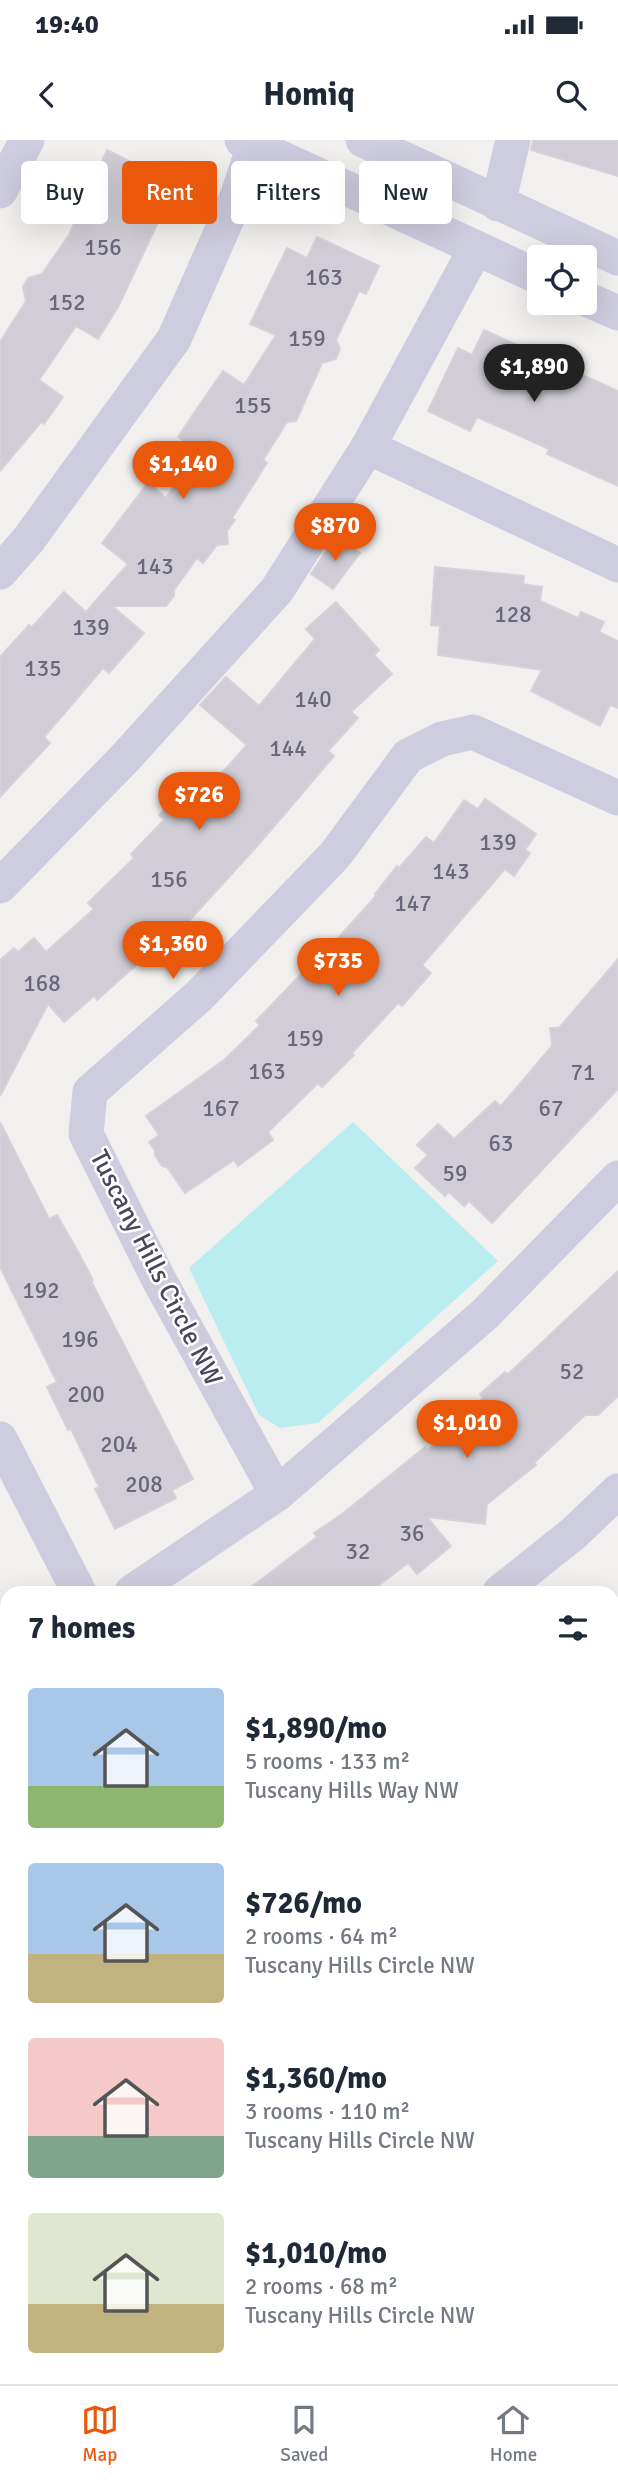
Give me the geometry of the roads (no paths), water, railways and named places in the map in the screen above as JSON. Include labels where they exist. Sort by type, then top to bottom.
[{"type":"street","points":[[0,191],[27,140]]},
{"type":"street","points":[[363,140],[618,258]]},
{"type":"street","points":[[498,204],[513,140]]},
{"type":"street","points":[[0,572],[29,540],[174,339],[238,194],[251,142],[527,272]]},
{"type":"street","points":[[0,886],[127,757],[277,590],[368,447],[475,248]]},
{"type":"street","points":[[597,304],[618,313]]},
{"type":"street","points":[[368,447],[618,565]]},
{"type":"street","name":"Tuscany Hills Circle NW","points":[[276,1494],[158,1278],[86,1134],[90,1092],[199,996],[335,855],[408,756],[442,739],[474,732],[618,798]]},
{"type":"street","points":[[141,1586],[276,1494],[484,1315],[618,1178]]},
{"type":"street","points":[[0,1438],[76,1586]]},
{"type":"street","points":[[508,1586],[574,1533],[618,1490]]}]
